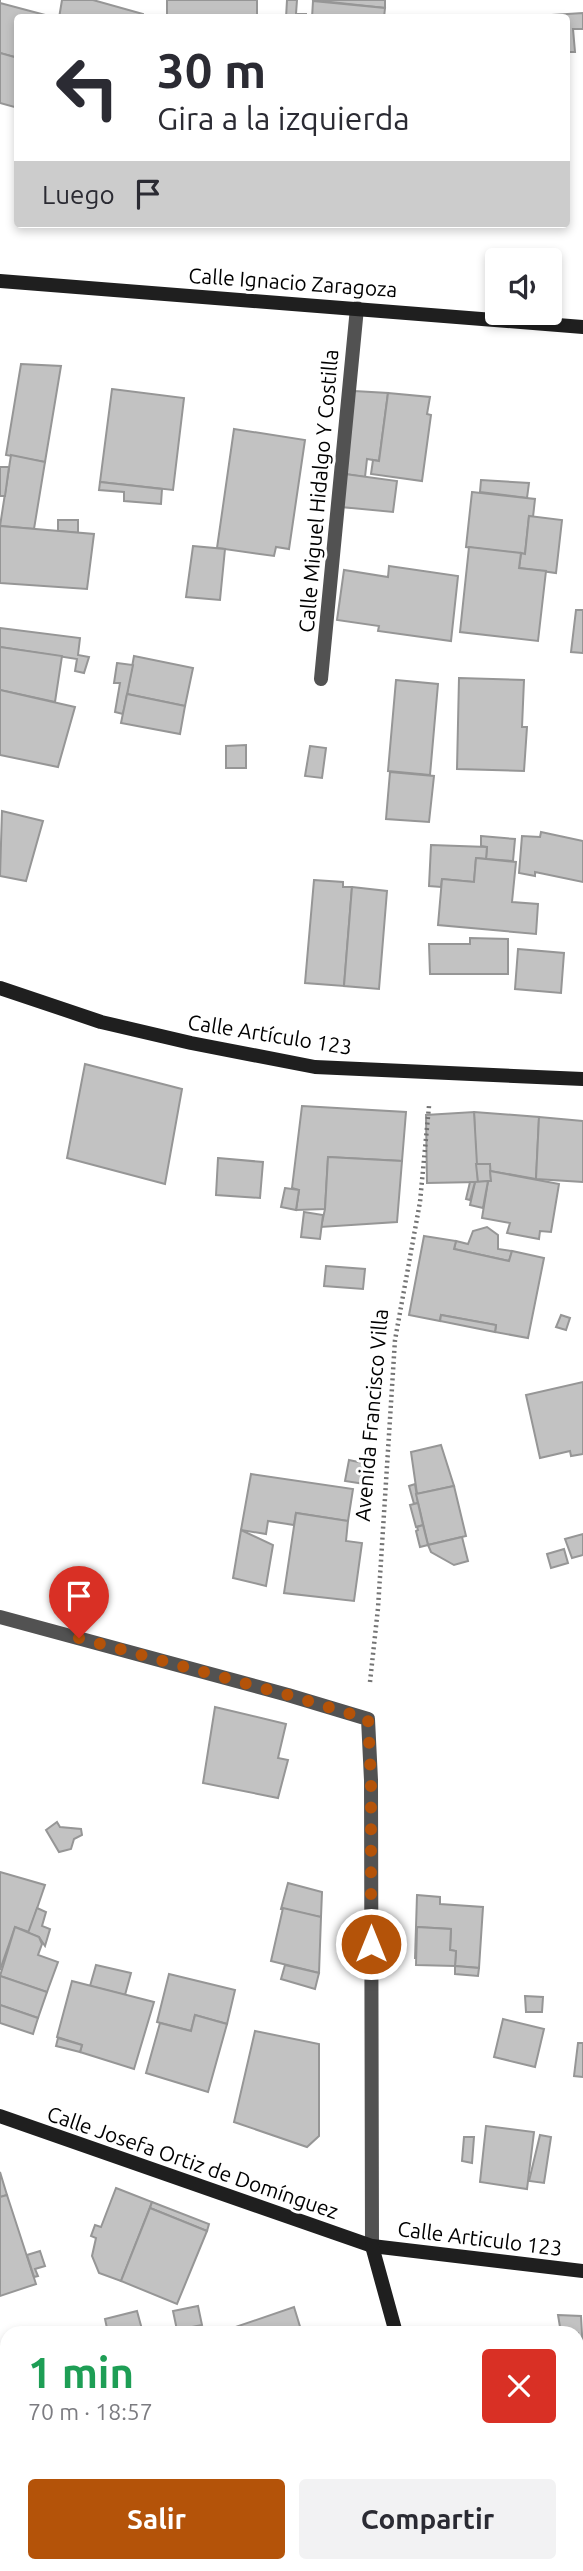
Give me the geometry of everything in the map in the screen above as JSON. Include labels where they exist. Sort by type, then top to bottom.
[{"type":"street","name":"Calle Ignacio Zaragoza","points":[[0,281],[583,327]]},
{"type":"street","name":"Calle Miguel Hidalgo Y Costilla","points":[[321,679],[357,308]]},
{"type":"street","name":"Calle Artículo 123","points":[[0,988],[101,1022],[315,1067],[583,1079]]},
{"type":"street","points":[[0,1617],[368,1719],[371,1780],[372,2246],[394,2326]]},
{"type":"street","name":"Calle Josefa Ortiz de Domínguez","points":[[0,2116],[372,2246]]},
{"type":"street","name":"Calle Articulo 123","points":[[372,2246],[583,2271]]},
{"type":"path","name":"Avenida Francisco Villa","points":[[368,1719],[395,1340],[420,1202],[432,1074]]},
{"type":"building","points":[[62,0],[93,0],[143,14],[60,14]]},
{"type":"building","points":[[167,0],[257,0],[257,14],[167,14]]},
{"type":"building","points":[[287,0],[297,0],[296,14],[286,14]]},
{"type":"building","points":[[312,0],[385,0],[385,8]]},
{"type":"building","points":[[313,1],[385,8],[384,14],[312,14]]},
{"type":"building","points":[[0,3],[41,14],[14,14],[14,57],[0,53]]},
{"type":"building","points":[[583,13],[583,29],[573,29],[575,52],[570,52],[570,14],[567,14]]},
{"type":"building","points":[[0,53],[14,57],[14,107],[0,103]]},
{"type":"building","points":[[21,364],[61,366],[45,462],[6,455]]},
{"type":"building","points":[[112,389],[184,398],[173,490],[100,482]]},
{"type":"building","points":[[354,391],[388,393],[379,461],[367,459],[365,477],[345,474]]},
{"type":"building","points":[[388,393],[430,397],[427,414],[431,415],[422,481],[371,474],[373,460],[379,461]]},
{"type":"building","points":[[234,429],[305,440],[289,549],[276,547],[274,556],[217,548]]},
{"type":"building","points":[[11,455],[45,462],[34,529],[0,526]]},
{"type":"building","points":[[0,467],[9,467],[5,496],[0,496]]},
{"type":"building","points":[[345,474],[397,481],[393,512],[341,507]]},
{"type":"building","points":[[481,480],[529,483],[527,498],[480,492]]},
{"type":"building","points":[[100,482],[162,489],[161,504],[124,501],[124,492],[99,490]]},
{"type":"building","points":[[472,492],[535,499],[533,517],[529,516],[525,554],[466,547]]},
{"type":"building","points":[[529,516],[562,520],[556,573],[519,568],[521,553],[525,554]]},
{"type":"building","points":[[58,520],[78,520],[78,533],[58,531]]},
{"type":"building","points":[[0,526],[94,534],[87,589],[0,583]]},
{"type":"building","points":[[193,546],[225,549],[220,600],[186,597]]},
{"type":"building","points":[[469,547],[521,553],[519,568],[546,571],[538,641],[460,632]]},
{"type":"building","points":[[389,566],[458,576],[451,641],[378,631],[379,626],[337,620],[344,570],[388,577]]},
{"type":"building","points":[[576,610],[583,610],[583,653],[571,652]]},
{"type":"building","points":[[0,628],[80,638],[78,655],[89,657],[84,673],[75,671],[77,659],[0,647]]},
{"type":"building","points":[[0,647],[62,656],[55,702],[0,690]]},
{"type":"building","points":[[134,656],[193,668],[185,706],[127,694]]},
{"type":"building","points":[[117,663],[133,665],[123,714],[115,712],[120,683],[114,683]]},
{"type":"building","points":[[459,678],[524,680],[522,727],[527,727],[524,771],[457,769]]},
{"type":"building","points":[[396,680],[438,684],[430,775],[388,771]]},
{"type":"building","points":[[0,690],[75,707],[58,767],[0,755]]},
{"type":"building","points":[[127,694],[185,706],[180,734],[121,723]]},
{"type":"building","points":[[246,745],[246,768],[226,768],[226,746]]},
{"type":"building","points":[[310,746],[326,748],[322,778],[305,776]]},
{"type":"building","points":[[390,772],[434,776],[429,822],[386,819]]},
{"type":"building","points":[[2,811],[43,821],[26,881],[0,876]]},
{"type":"building","points":[[541,832],[583,841],[583,882],[535,872],[535,876],[519,873],[522,836],[540,837]]},
{"type":"building","points":[[481,836],[515,839],[513,861],[486,859],[487,847],[481,846]]},
{"type":"building","points":[[431,845],[487,847],[486,859],[476,858],[474,882],[442,879],[441,887],[429,886]]},
{"type":"building","points":[[476,858],[516,862],[512,902],[538,904],[536,934],[438,925],[442,879],[474,882]]},
{"type":"building","points":[[314,880],[343,882],[343,887],[352,887],[344,986],[305,983]]},
{"type":"building","points":[[352,887],[387,891],[379,989],[344,986]]},
{"type":"building","points":[[470,938],[508,939],[508,974],[430,974],[429,944],[470,944]]},
{"type":"building","points":[[518,949],[564,953],[561,993],[515,989]]},
{"type":"building","points":[[85,1064],[182,1089],[165,1184],[67,1158]]},
{"type":"building","points":[[302,1106],[406,1112],[402,1161],[328,1157],[325,1209],[296,1210],[299,1190],[292,1188]]},
{"type":"building","points":[[474,1112],[539,1117],[536,1179],[490,1171],[490,1164],[476,1164]]},
{"type":"building","points":[[474,1112],[478,1182],[427,1183],[426,1115]]},
{"type":"building","points":[[539,1117],[583,1121],[583,1182],[536,1179]]},
{"type":"building","points":[[328,1157],[402,1161],[397,1222],[321,1227],[325,1209]]},
{"type":"building","points":[[218,1158],[263,1162],[260,1198],[216,1195]]},
{"type":"building","points":[[476,1164],[490,1164],[491,1181],[478,1182]]},
{"type":"building","points":[[490,1171],[559,1184],[551,1232],[540,1231],[539,1239],[507,1233],[510,1223],[482,1218],[488,1181],[491,1181]]},
{"type":"building","points":[[488,1181],[483,1208],[470,1205],[475,1182]]},
{"type":"building","points":[[470,1182],[475,1182],[470,1200],[466,1199]]},
{"type":"building","points":[[285,1188],[299,1190],[296,1210],[281,1207]]},
{"type":"building","points":[[304,1212],[323,1215],[320,1239],[301,1237]]},
{"type":"building","points":[[487,1227],[498,1235],[498,1249],[512,1251],[509,1261],[454,1249],[456,1241],[468,1244],[473,1231]]},
{"type":"building","points":[[424,1236],[456,1241],[454,1249],[509,1261],[512,1251],[544,1258],[528,1338],[495,1332],[496,1325],[441,1315],[440,1321],[409,1315]]},
{"type":"building","points":[[326,1266],[365,1269],[363,1289],[324,1286]]},
{"type":"building","points":[[441,1315],[496,1325],[495,1332],[440,1321]]},
{"type":"building","points":[[561,1315],[570,1318],[566,1330],[556,1327]]},
{"type":"building","points":[[583,1382],[583,1454],[571,1456],[570,1451],[540,1458],[526,1395]]},
{"type":"building","points":[[441,1445],[454,1486],[417,1494],[411,1452]]},
{"type":"building","points":[[349,1460],[368,1464],[365,1484],[345,1481]]},
{"type":"building","points":[[251,1474],[353,1489],[348,1521],[296,1513],[294,1525],[268,1521],[266,1534],[241,1530]]},
{"type":"building","points":[[415,1484],[418,1503],[414,1504],[409,1486]]},
{"type":"building","points":[[454,1486],[466,1536],[428,1545],[416,1494]]},
{"type":"building","points":[[418,1503],[423,1525],[416,1527],[410,1505]]},
{"type":"building","points":[[296,1513],[348,1521],[346,1541],[362,1543],[354,1601],[284,1593]]},
{"type":"building","points":[[423,1525],[428,1545],[420,1547],[416,1531],[417,1527]]},
{"type":"building","points":[[241,1530],[273,1545],[266,1586],[233,1578]]},
{"type":"building","points":[[583,1534],[583,1555],[572,1558],[565,1539]]},
{"type":"building","points":[[462,1537],[468,1561],[454,1565],[431,1552],[428,1545]]},
{"type":"building","points":[[564,1549],[568,1563],[551,1568],[547,1554]]},
{"type":"building","points":[[215,1707],[286,1724],[278,1758],[288,1760],[278,1798],[203,1783]]},
{"type":"building","points":[[57,1822],[60,1827],[81,1829],[82,1835],[74,1839],[71,1849],[59,1852],[46,1830]]},
{"type":"building","points":[[0,1872],[45,1885],[29,1932],[15,1927],[0,1970]]},
{"type":"building","points":[[288,1883],[322,1892],[321,1917],[281,1909]]},
{"type":"building","points":[[417,1895],[440,1897],[440,1904],[483,1907],[479,1968],[455,1966],[456,1951],[450,1950],[451,1929],[417,1927],[415,1959]]},
{"type":"building","points":[[37,1908],[46,1912],[42,1926],[50,1929],[45,1946],[39,1937],[28,1933]]},
{"type":"building","points":[[283,1908],[321,1917],[319,1973],[271,1961]]},
{"type":"building","points":[[15,1927],[39,1937],[42,1944],[38,1955],[58,1962],[47,1992],[0,1976]]},
{"type":"building","points":[[417,1927],[451,1929],[450,1950],[456,1951],[455,1966],[416,1965]]},
{"type":"building","points":[[96,1965],[131,1973],[125,1995],[90,1986]]},
{"type":"building","points":[[285,1965],[319,1973],[315,1989],[281,1979]]},
{"type":"building","points":[[455,1966],[479,1968],[478,1976],[455,1974]]},
{"type":"building","points":[[169,1974],[235,1990],[227,2024],[195,2015],[191,2031],[157,2022]]},
{"type":"building","points":[[0,1976],[47,1992],[38,2018],[0,2005]]},
{"type":"building","points":[[72,1981],[154,2002],[134,2069],[80,2052],[82,2045],[57,2037]]},
{"type":"building","points":[[525,1996],[543,1997],[542,2012],[526,2012]]},
{"type":"building","points":[[0,2005],[38,2018],[33,2034],[0,2023]]},
{"type":"building","points":[[195,2015],[227,2024],[208,2092],[146,2073],[160,2023],[191,2031]]},
{"type":"building","points":[[503,2019],[544,2029],[535,2067],[494,2057]]},
{"type":"building","points":[[255,2031],[319,2044],[319,2136],[307,2147],[234,2122]]},
{"type":"building","points":[[58,2038],[82,2045],[80,2052],[56,2046]]},
{"type":"building","points":[[578,2043],[583,2043],[583,2077],[574,2076]]},
{"type":"building","points":[[486,2126],[534,2132],[527,2189],[480,2182]]},
{"type":"building","points":[[540,2135],[551,2137],[544,2183],[529,2181]]},
{"type":"building","points":[[464,2137],[474,2137],[472,2163],[462,2161]]},
{"type":"building","points":[[0,2172],[7,2195],[0,2197]]},
{"type":"building","points":[[116,2188],[152,2202],[121,2281],[99,2273],[92,2256],[96,2238],[91,2236],[95,2225],[101,2227]]},
{"type":"building","points":[[7,2195],[36,2284],[0,2296],[0,2197]]},
{"type":"building","points":[[152,2202],[209,2224],[207,2231],[150,2208]]},
{"type":"building","points":[[150,2208],[207,2231],[177,2304],[121,2281]]},
{"type":"building","points":[[40,2251],[45,2266],[35,2269],[38,2276],[34,2277],[27,2255]]},
{"type":"building","points":[[198,2306],[202,2325],[176,2326],[173,2311]]},
{"type":"building","points":[[294,2307],[300,2326],[238,2326]]},
{"type":"building","points":[[137,2311],[141,2326],[106,2326],[105,2319]]},
{"type":"building","points":[[558,2315],[581,2316],[582,2326],[560,2326]]},
{"type":"route","points":[[79,1638],[368,1719],[371,1780],[371,1944]]}]
